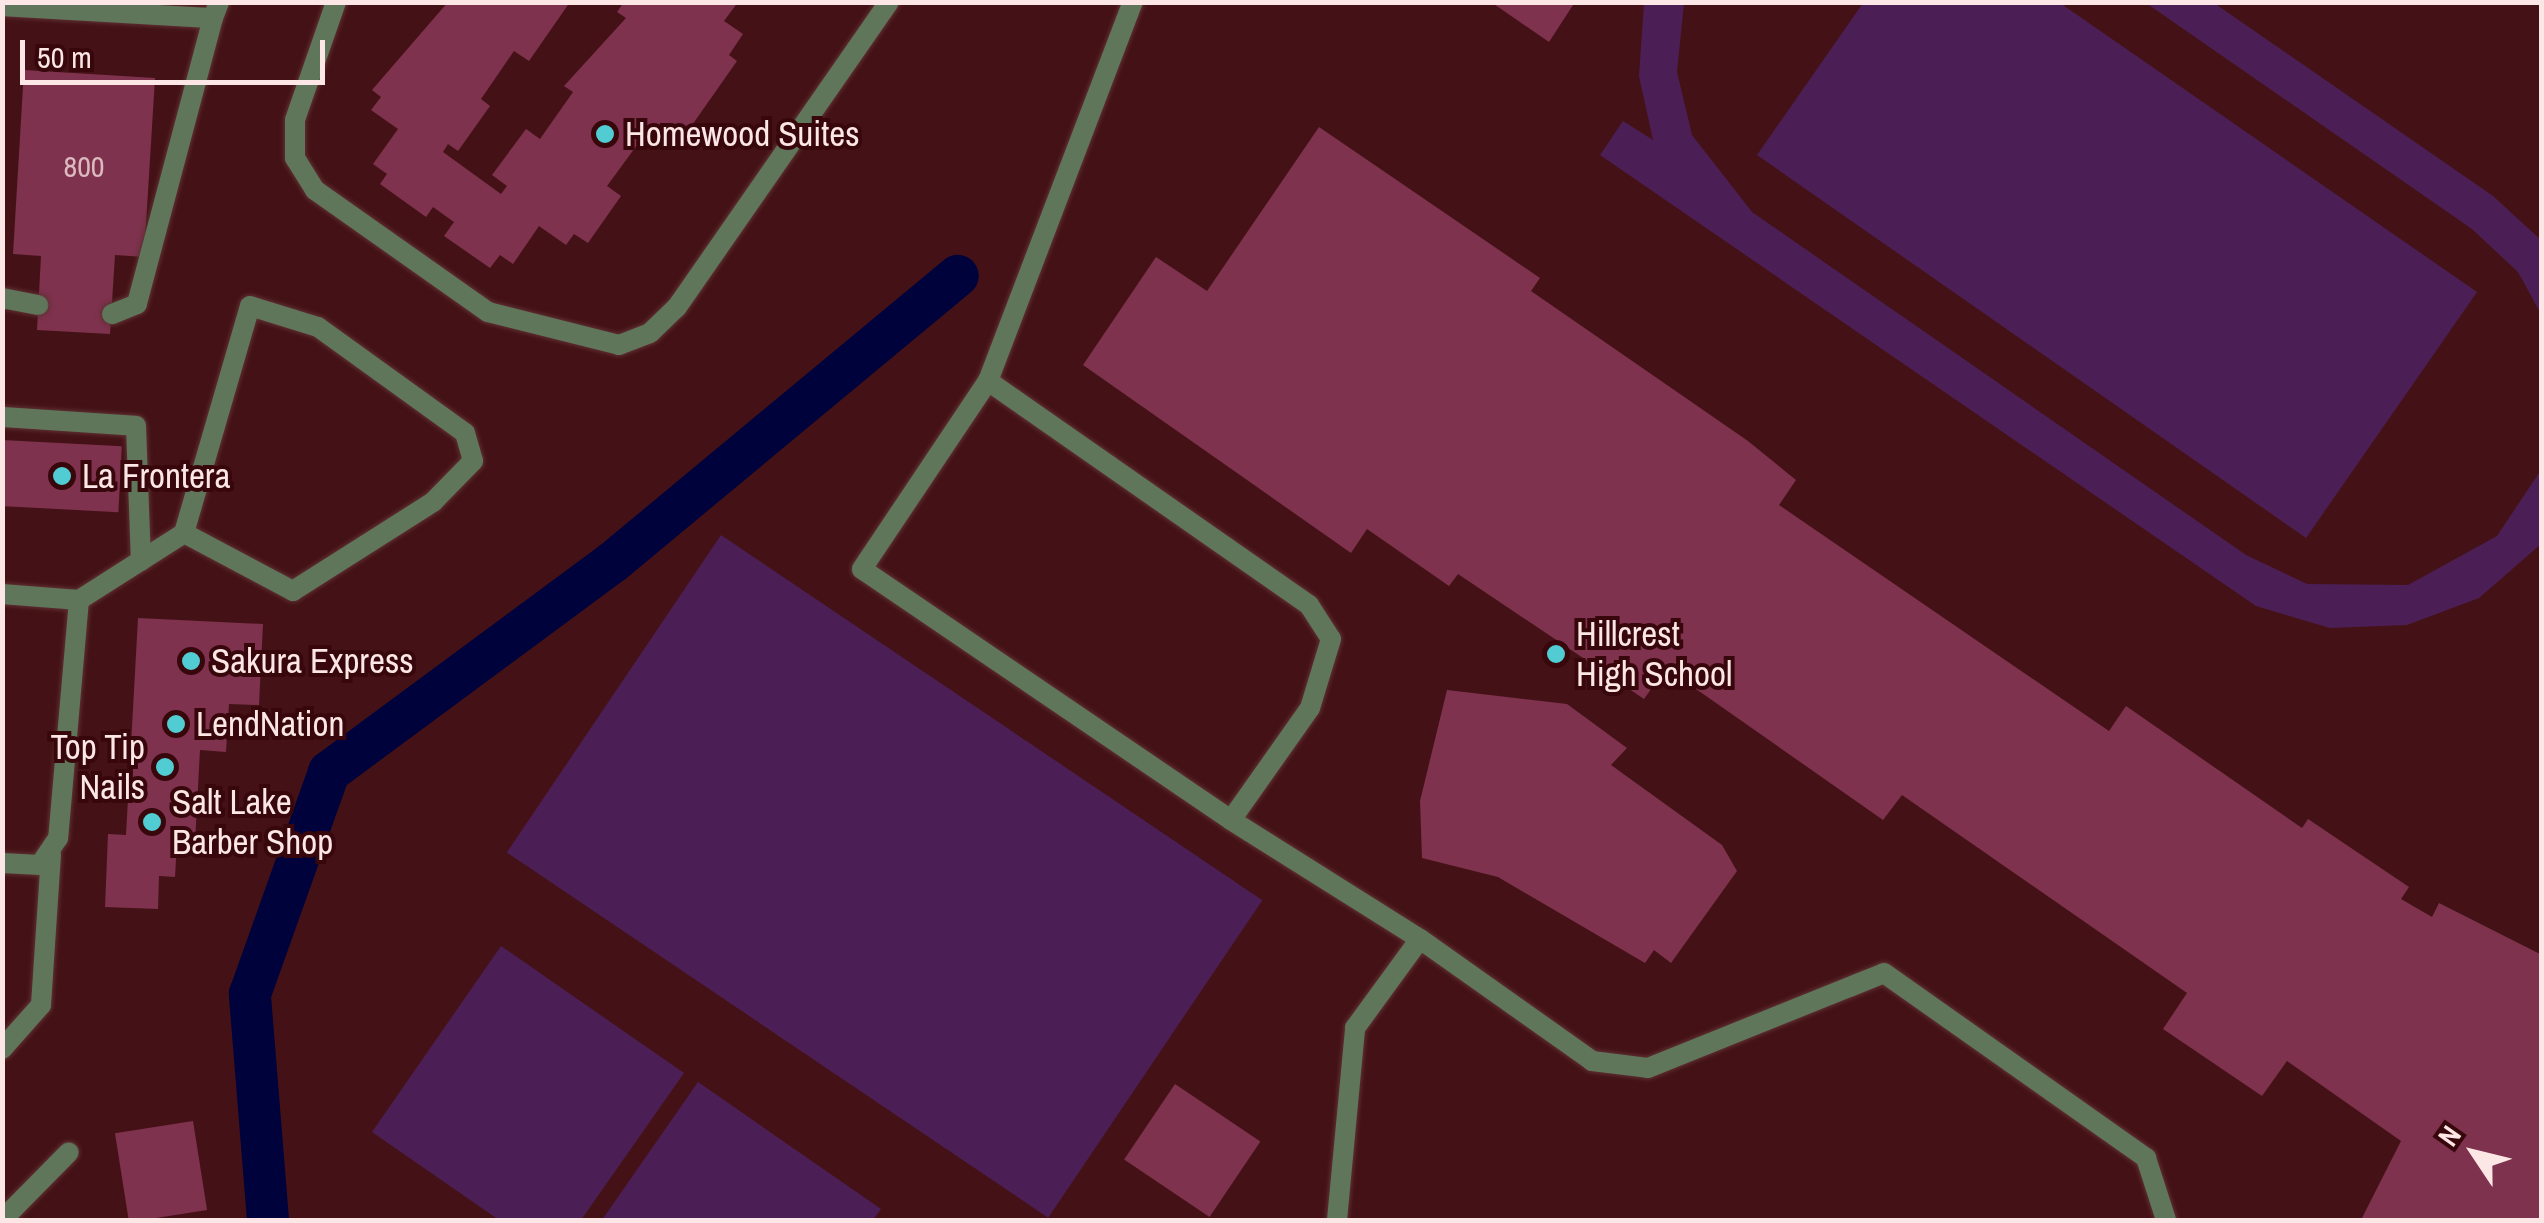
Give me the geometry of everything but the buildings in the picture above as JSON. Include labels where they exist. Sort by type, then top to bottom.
[{"type":"lane","points":[[336,2],[295,120],[295,158],[315,190],[488,312],[619,345],[677,307],[888,2]]},
{"type":"lane","points":[[1133,2],[988,382],[862,569],[1231,820],[1420,939],[1592,1061],[1648,1068],[1884,973],[2146,1158],[2166,1220]]},
{"type":"lane","points":[[2,6],[216,10],[137,304],[118,314]]},
{"type":"lane","points":[[2,298],[38,305]]},
{"type":"lane","points":[[2,594],[79,600],[184,533],[250,306],[318,327],[465,433],[473,461],[433,502],[293,591],[184,533]]},
{"type":"lane","points":[[988,382],[1309,605],[1331,639],[1310,708],[1231,820]]},
{"type":"lane","points":[[2,416],[136,426],[141,561]]},
{"type":"lane","points":[[2,1049],[41,1006],[79,600]]},
{"type":"lane","points":[[2,863],[40,865],[54,846]]},
{"type":"lane","points":[[1337,1220],[1355,1028],[1420,939]]},
{"type":"lane","points":[[2,1220],[69,1152]]},
{"type":"shaded area","points":[[1644,3],[1684,3],[1677,72],[1692,135],[1752,212],[2246,555],[2307,584],[2408,585],[2497,536],[2541,470],[2541,544],[2479,598],[2407,625],[2330,628],[2256,606],[1600,155],[1623,121],[1653,140],[1639,76]]},
{"type":"shaded area","points":[[1863,3],[2060,3],[2477,292],[2306,538],[1757,155]]},
{"type":"shaded area","points":[[2146,3],[2214,3],[2493,196],[2541,240],[2541,314],[2518,272],[2472,229]]},
{"type":"shaded area","points":[[721,535],[1262,900],[1048,1218],[507,853]]},
{"type":"shaded area","points":[[501,946],[684,1073],[581,1220],[499,1220],[372,1132]]},
{"type":"shaded area","points":[[698,1082],[881,1209],[873,1220],[602,1220]]},
{"type":"waterway","points":[[268,1220],[250,994],[329,772],[613,562],[958,276]]},
{"type":"place","name":"Homewood Suites","points":[[605,134]]},
{"type":"place","name":"La Frontera","points":[[62,476]]},
{"type":"place","name":"Hillcrest High School","points":[[1556,654]]},
{"type":"place","name":"Sakura Express","points":[[191,661]]},
{"type":"place","name":"LendNation","points":[[176,724]]},
{"type":"place","name":"Top Tip Nails","points":[[165,767]]},
{"type":"place","name":"Salt Lake Barber Shop","points":[[152,822]]}]
